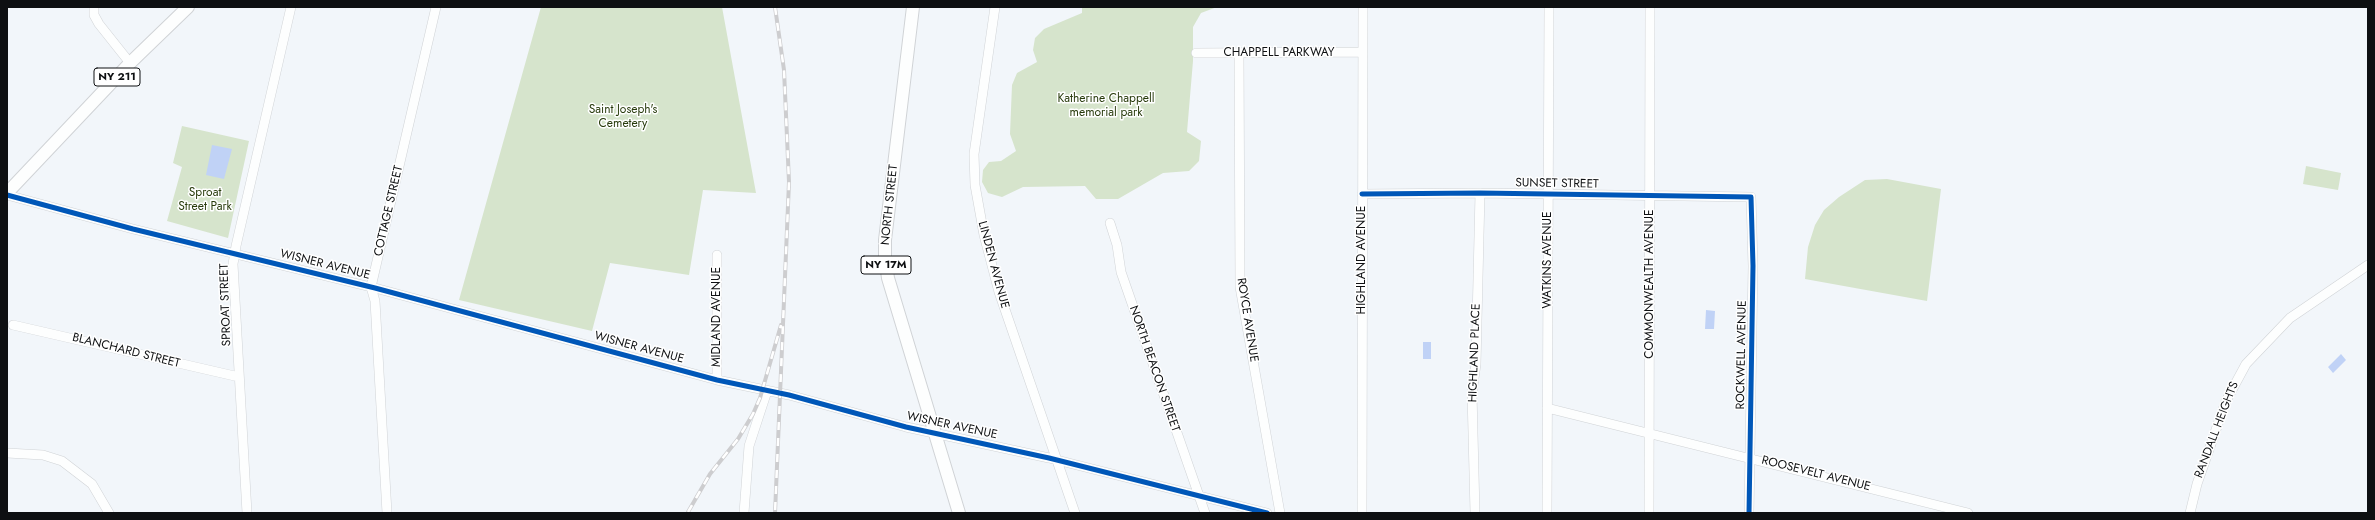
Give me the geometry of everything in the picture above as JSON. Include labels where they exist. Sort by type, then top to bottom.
[{"type":"main road","name":"NY 211","points":[[7,194],[130,62],[188,7]]},
{"type":"main road","name":"NORTH STREET","points":[[913,7],[885,240],[885,256],[888,278],[959,513]]},
{"type":"street","points":[[94,7],[94,15],[99,24],[130,62]]},
{"type":"street","name":"SPROAT STREET","points":[[247,513],[234,253],[291,7]]},
{"type":"street","name":"COTTAGE STREET","points":[[387,513],[375,300],[371,287],[436,7]]},
{"type":"street","name":"LINDEN AVENUE","points":[[995,7],[974,154],[975,184],[984,235],[999,292],[1075,513]]},
{"type":"street","name":"HIGHLAND AVENUE","points":[[1362,513],[1363,7]]},
{"type":"street","name":"WATKINS AVENUE","points":[[1547,513],[1549,7]]},
{"type":"street","name":"COMMONWEALTH AVENUE","points":[[1649,513],[1650,7]]},
{"type":"street","name":"CHAPPELL PARKWAY","points":[[1196,53],[1363,52]]},
{"type":"street","name":"ROYCE AVENUE","points":[[1239,53],[1240,287],[1280,513]]},
{"type":"street","name":"SUNSET STREET","points":[[1362,194],[1480,193],[1751,197]]},
{"type":"street","name":"HIGHLAND PLACE","points":[[1475,513],[1472,393],[1476,364],[1480,193]]},
{"type":"street","name":"WISNER AVENUE","points":[[7,194],[133,229],[371,287],[717,380],[935,433],[1056,460],[1267,513]]},
{"type":"street","name":"ROCKWELL AVENUE","points":[[1749,513],[1753,274],[1751,197]]},
{"type":"street","name":"NORTH BEACON STREET","points":[[1110,223],[1117,245],[1121,272],[1205,513]]},
{"type":"street","name":"MIDLAND AVENUE","points":[[717,255],[717,380]]},
{"type":"street","name":"RANDALL HEIGHTS","points":[[2190,513],[2197,484],[2226,401],[2246,364],[2290,318],[2368,265]]},
{"type":"street","name":"BLANCHARD STREET","points":[[13,325],[239,377]]},
{"type":"street","points":[[744,513],[749,446],[767,391]]},
{"type":"street","name":"ROOSEVELT AVENUE","points":[[1547,408],[1968,513]]},
{"type":"street","points":[[7,453],[44,455],[62,461],[92,484],[109,513]]},
{"type":"green space","name":"Saint Joseph's Cemetery","points":[[541,7],[722,7],[756,193],[703,190],[689,275],[610,263],[592,331],[459,300]]},
{"type":"green space","name":"Katherine Chappell memorial park","points":[[1082,7],[1217,7],[1201,13],[1193,27],[1193,61],[1187,132],[1201,141],[1199,161],[1189,171],[1163,173],[1118,199],[1096,199],[1085,186],[1023,187],[1002,197],[988,193],[982,182],[983,170],[989,162],[1001,161],[1016,151],[1010,134],[1012,85],[1017,73],[1037,62],[1033,50],[1035,38],[1044,29],[1082,13]]},
{"type":"green space","name":"Sproat Street Park","points":[[182,126],[249,141],[228,238],[167,221],[182,167],[173,163]]},
{"type":"green space","points":[[2306,166],[2341,173],[2338,190],[2303,184]]},
{"type":"green space","points":[[1887,179],[1941,189],[1927,301],[1805,279],[1808,247],[1815,225],[1824,210],[1839,197],[1865,180]]},
{"type":"water","points":[[212,145],[232,149],[224,179],[206,175]]},
{"type":"water","points":[[1706,310],[1715,311],[1714,329],[1705,329]]},
{"type":"water","points":[[1423,342],[1431,342],[1431,359],[1423,359]]},
{"type":"water","points":[[2341,354],[2346,360],[2333,373],[2328,367]]},
{"type":"railway","points":[[775,7],[784,70],[789,182],[775,513]]},
{"type":"railway","points":[[688,512],[710,474],[738,439],[753,414],[760,398],[781,325]]},
{"type":"cycle path","points":[[1362,194],[1480,193],[1751,197],[1753,266],[1749,513]]},
{"type":"cycle path","points":[[7,195],[133,229],[375,288],[717,380],[789,395],[906,427],[1049,458],[1267,513]]}]
